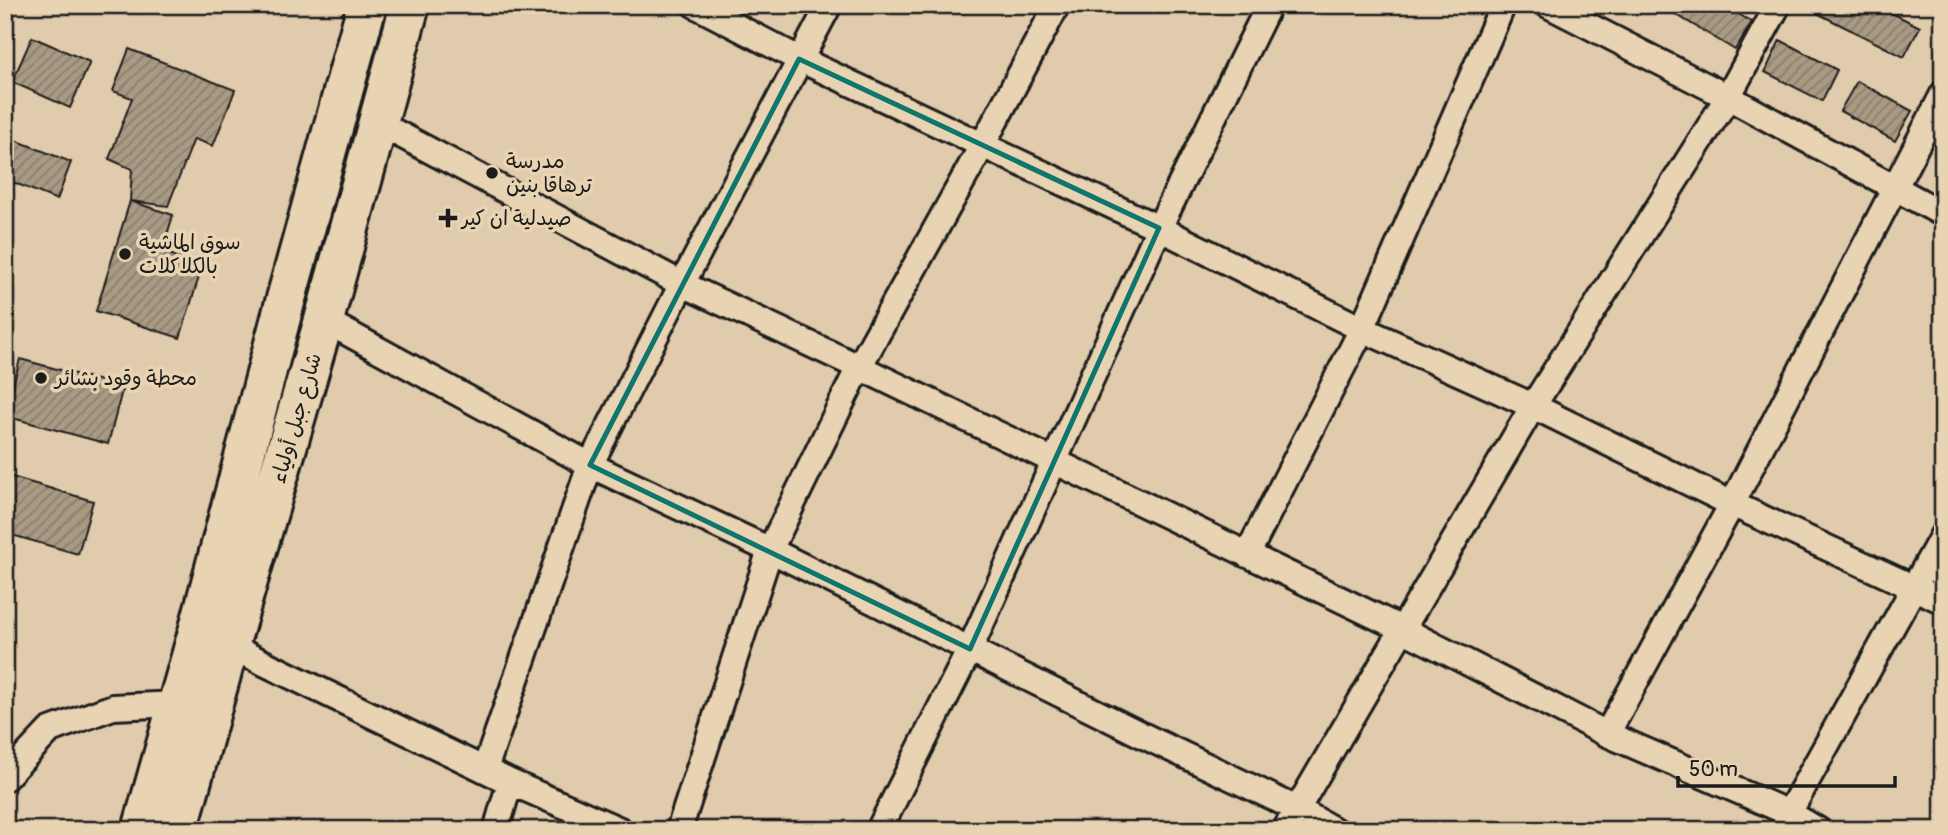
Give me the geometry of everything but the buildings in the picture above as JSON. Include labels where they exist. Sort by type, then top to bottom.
[{"type":"main road","name":"شارع جبل أولياء","points":[[142,830],[367,5]]},
{"type":"main road","name":"شارع جبل أولياء","points":[[178,830],[324,320],[410,5]]},
{"type":"street","points":[[695,5],[799,58],[1160,228],[1362,329],[1533,406],[1732,504],[1943,601]]},
{"type":"street","points":[[485,769],[590,465],[681,284],[829,5]]},
{"type":"street","points":[[679,830],[771,550],[859,367],[1057,5]]},
{"type":"street","points":[[879,830],[970,649],[1160,228],[1269,5]]},
{"type":"street","points":[[1247,555],[1362,329],[1503,5]]},
{"type":"street","points":[[1291,819],[1533,406],[1728,97],[1778,5]]},
{"type":"street","points":[[1557,7],[1943,214]]},
{"type":"street","points":[[1606,734],[1732,504],[1943,94]]},
{"type":"street","points":[[378,123],[681,284],[1402,629],[1606,734],[1789,813],[1818,830]]},
{"type":"street","points":[[324,320],[590,465],[771,550],[970,649],[1291,819],[1334,830]]},
{"type":"street","points":[[1789,813],[1943,535]]},
{"type":"street","points":[[229,646],[510,782],[620,830]]},
{"type":"street","points":[[5,778],[50,730],[113,706],[177,705]]},
{"type":"street","points":[[496,830],[510,782]]},
{"type":"highlighted area","points":[[799,59],[1159,228],[970,649],[590,465]]},
{"type":"place","name":"مدرسة ترهاقا بنين","points":[[492,173]]},
{"type":"place","name":"صيدلية ان كير","points":[[448,218]]},
{"type":"place","name":"سوق الماشية بالكلاكلات","points":[[125,254]]},
{"type":"place","name":"محطة وقود بشائر","points":[[41,378]]}]
